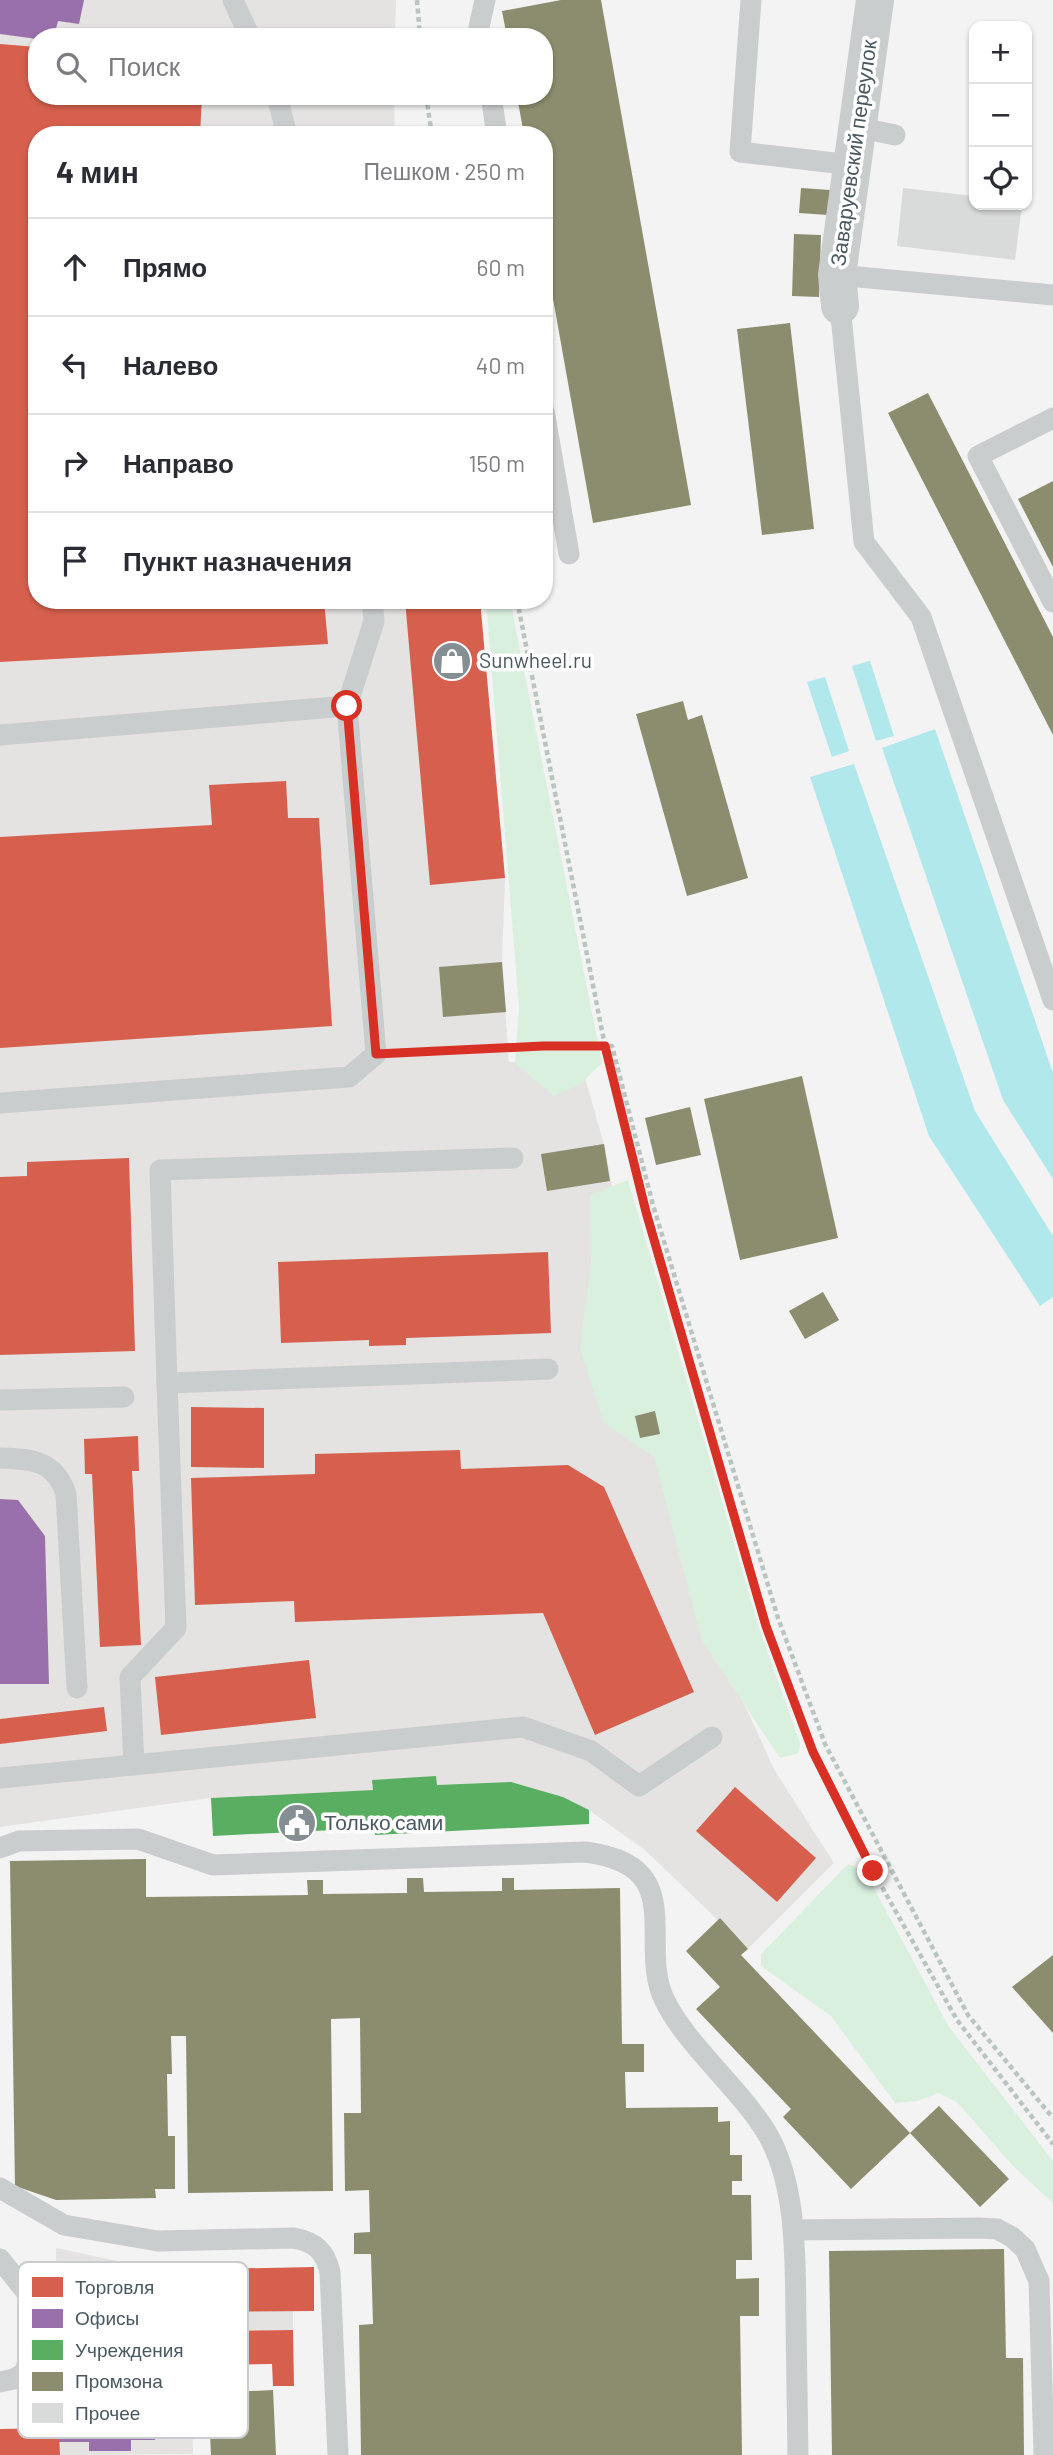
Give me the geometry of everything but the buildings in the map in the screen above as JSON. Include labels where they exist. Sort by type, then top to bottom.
[{"type":"street","name":"Заваруевский переулок","points":[[838,291],[875,0]]},
{"type":"lane","points":[[233,0],[246,28]]},
{"type":"lane","points":[[479,28],[485,0]]},
{"type":"lane","points":[[751,0],[740,152],[852,165]]},
{"type":"lane","points":[[279,105],[285,126]]},
{"type":"lane","points":[[492,105],[496,126]]},
{"type":"lane","points":[[857,127],[895,135]]},
{"type":"lane","points":[[1053,295],[838,291],[864,542],[921,617],[1053,1000]]},
{"type":"lane","points":[[1053,418],[978,456],[1053,602]]},
{"type":"lane","points":[[553,462],[569,554]]},
{"type":"lane","points":[[0,1103],[349,1077],[376,1054],[347,706],[374,621],[373,609]]},
{"type":"lane","points":[[0,734],[347,706]]},
{"type":"lane","points":[[134,1765],[130,1678],[176,1628],[160,1170],[513,1157]]},
{"type":"lane","points":[[167,1383],[548,1369]]},
{"type":"lane","points":[[0,1400],[124,1397]]},
{"type":"lane","points":[[0,1458],[42,1462],[62,1481],[66,1494],[77,1688]]},
{"type":"lane","points":[[0,1778],[523,1727],[592,1751],[639,1786],[712,1737]]},
{"type":"lane","points":[[0,1848],[19,1841],[138,1839],[213,1865],[585,1852],[607,1855],[627,1864],[643,1879],[653,1899],[659,1986],[665,2000],[769,2138],[795,2230],[798,2455]]},
{"type":"lane","points":[[0,2188],[64,2225],[158,2241],[294,2238],[308,2240],[319,2248],[330,2272],[338,2455]]},
{"type":"lane","points":[[795,2230],[979,2228],[997,2229],[1012,2237],[1025,2249],[1039,2281],[1044,2455]]},
{"type":"lane","points":[[0,2259],[18,2282]]},
{"type":"lane","points":[[0,2382],[14,2379],[18,2375]]},
{"type":"path","points":[[417,0],[419,28]]},
{"type":"path","points":[[427,105],[431,126]]},
{"type":"path","points":[[519,609],[605,1046],[646,1212],[766,1626],[813,1752],[873,1871],[957,2020],[1053,2144]]},
{"type":"path","points":[[376,1054],[543,1046],[612,1046],[653,1205],[778,1619],[825,1744],[968,2015],[1053,2118]]},
{"type":"shaded area","points":[[0,0],[396,0],[395,28],[28,28],[28,105],[394,105],[395,126],[28,126],[28,609],[481,609],[505,878],[502,962],[509,1062],[580,1061],[604,1144],[655,1411],[712,1634],[775,1771],[834,1863],[748,1949],[646,1851],[589,1810],[563,1797],[511,1782],[437,1785],[436,1777],[373,1780],[373,1790],[211,1798],[0,1827]]},
{"type":"shaded area","points":[[56,2248],[122,2262],[56,2262]]},
{"type":"shaded area","points":[[293,2311],[293,2330],[248,2330],[248,2312]]},
{"type":"shaded area","points":[[60,2438],[193,2438],[193,2454],[60,2455]]},
{"type":"green space","points":[[487,609],[512,609],[602,1063],[582,1083],[554,1096],[515,1063],[519,1007]]},
{"type":"green space","points":[[628,1180],[759,1628],[800,1743],[799,1753],[780,1758],[702,1641],[654,1457],[604,1423],[580,1348],[591,1263],[590,1195]]},
{"type":"green space","points":[[848,1864],[864,1870],[949,2027],[1053,2161],[1053,2203],[1012,2165],[957,2102],[938,2093],[918,2101],[895,2103],[831,2016],[761,1966],[761,1954]]},
{"type":"water","points":[[870,661],[894,736],[876,741],[852,666]]},
{"type":"water","points":[[825,677],[849,751],[832,757],[807,682]]},
{"type":"water","points":[[935,729],[1053,1073],[1053,1179],[1003,1100],[882,748]]},
{"type":"water","points":[[854,764],[975,1111],[1053,1236],[1053,1297],[1040,1306],[929,1136],[810,777]]},
{"type":"place","name":"Sunwheel.ru","points":[[452,661]]},
{"type":"place","name":"Только сами","points":[[297,1823]]},
{"type":"route","points":[[347,706],[376,1054],[543,1046],[605,1046],[646,1212],[766,1626],[813,1752],[873,1871]]}]
